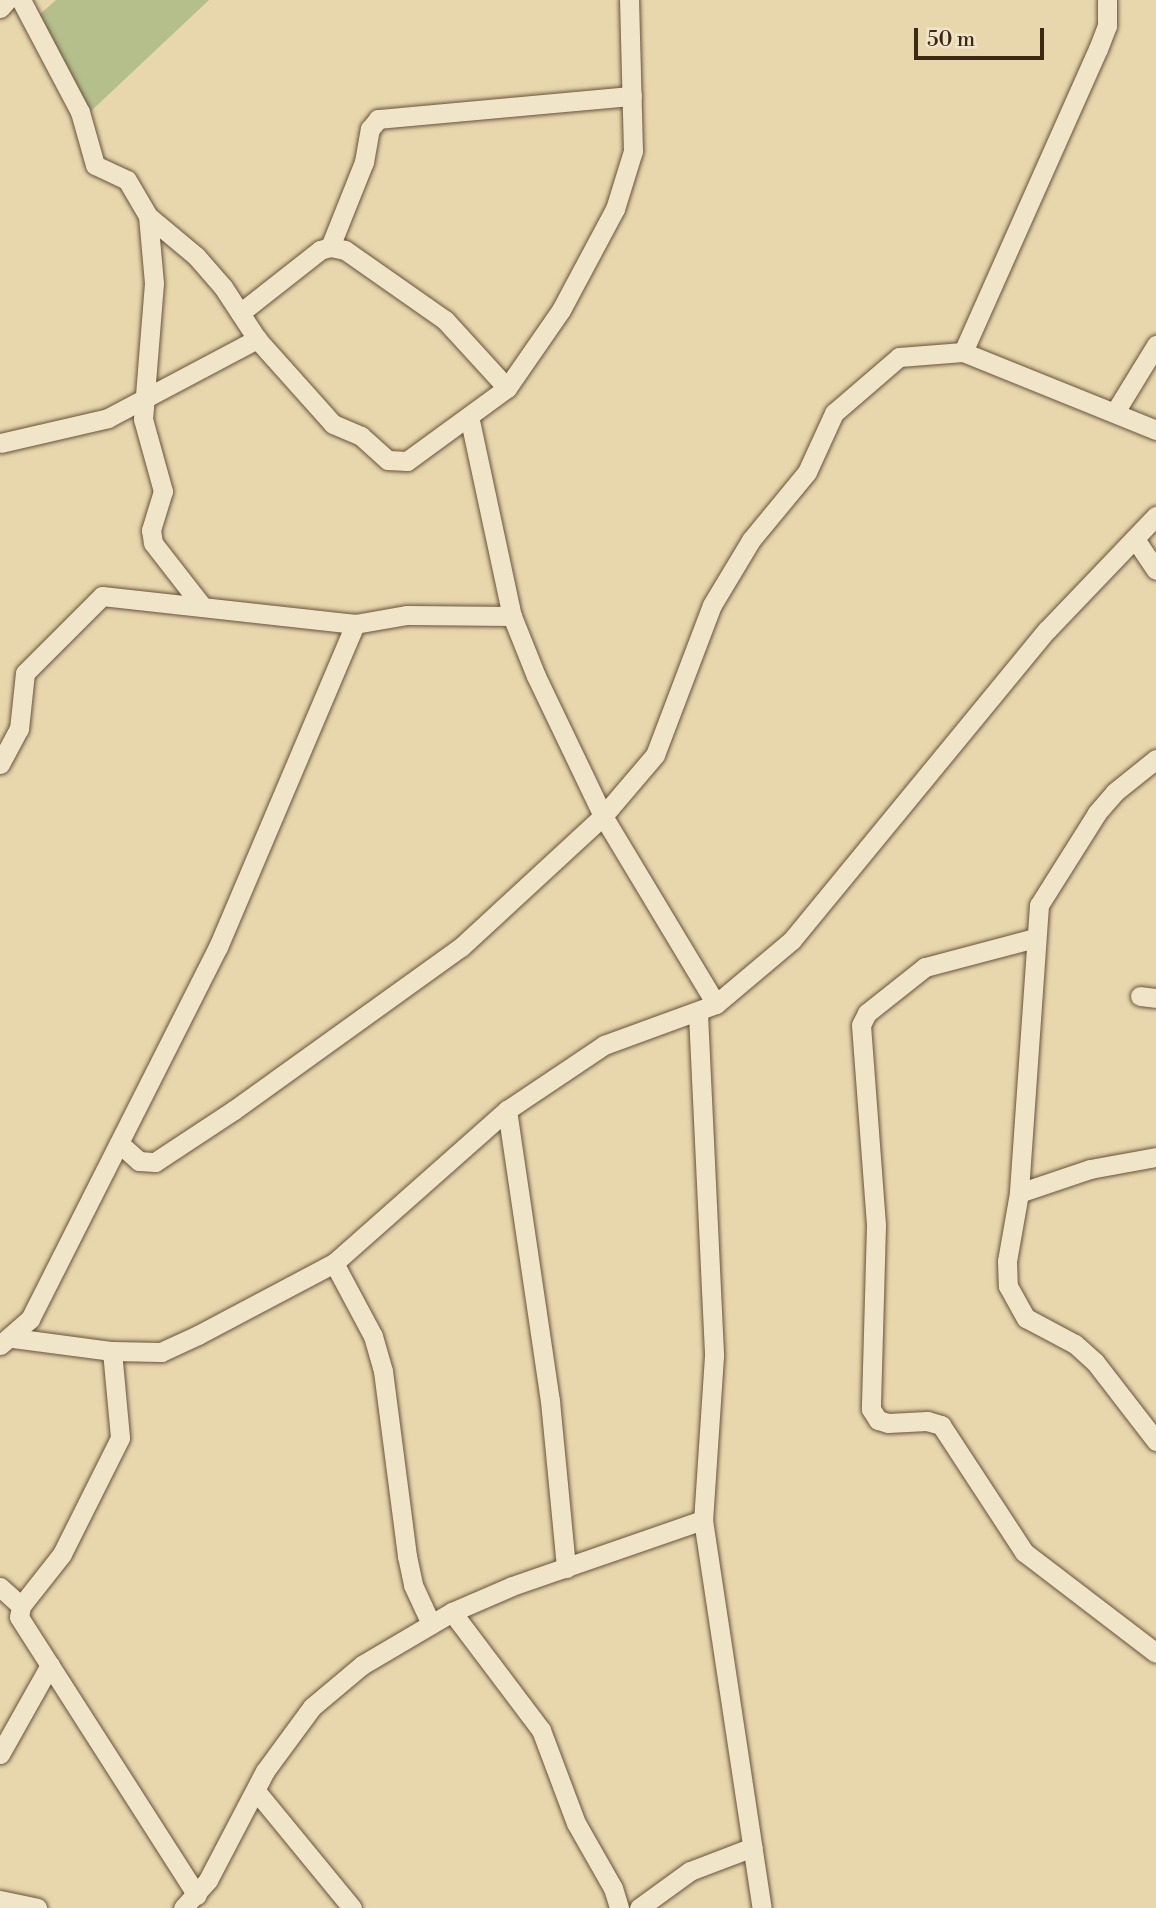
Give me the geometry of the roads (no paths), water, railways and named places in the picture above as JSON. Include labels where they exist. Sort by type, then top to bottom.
[{"type":"street","points":[[0,8],[7,0]]},
{"type":"street","points":[[21,0],[80,112],[95,165],[127,180],[148,216],[195,256],[257,339],[333,424],[361,436],[397,464],[507,388],[561,310],[619,200],[633,151],[629,0]]},
{"type":"street","points":[[963,352],[1098,49],[1107,26],[1107,0]]},
{"type":"street","points":[[240,313],[330,247],[364,162],[370,129],[378,120],[632,96]]},
{"type":"street","points":[[148,216],[154,283],[143,419],[163,491],[151,530],[153,543],[202,606]]},
{"type":"street","points":[[330,247],[345,250],[445,320],[507,388]]},
{"type":"street","points":[[0,443],[83,426],[146,400],[257,339]]},
{"type":"street","points":[[1115,411],[1156,345]]},
{"type":"street","points":[[119,1143],[139,1161],[155,1162],[234,1110],[461,947],[603,816],[655,755],[712,605],[751,540],[807,471],[834,413],[899,357],[963,352],[1115,411],[1156,430]]},
{"type":"street","points":[[469,416],[512,616],[603,816],[716,1004]]},
{"type":"street","points":[[6,1342],[112,1351],[161,1352],[334,1263],[507,1110],[604,1045],[698,1014],[716,1004],[764,968],[792,940],[1048,630],[1156,516]]},
{"type":"street","points":[[1135,539],[1156,570]]},
{"type":"street","points":[[0,764],[19,729],[25,673],[91,602],[113,596],[355,624],[407,615],[512,616]]},
{"type":"street","points":[[6,1342],[30,1320],[218,947],[355,624]]},
{"type":"street","points":[[1156,759],[1115,792],[1074,844],[1039,905],[1019,1193],[1007,1261],[1008,1286],[1026,1318],[1075,1344],[1095,1362],[1156,1441]]},
{"type":"street","points":[[1035,938],[925,967],[875,1006],[861,1025],[876,1225],[871,1409],[878,1420],[888,1423],[927,1421],[941,1425],[1024,1552],[1156,1653]]},
{"type":"street","points":[[698,1014],[713,1356],[703,1520],[762,1908]]},
{"type":"street","points":[[507,1110],[550,1401],[566,1567]]},
{"type":"street","points":[[1019,1193],[1090,1169],[1156,1157]]},
{"type":"street","points":[[334,1263],[373,1336],[383,1371],[407,1556],[413,1585],[431,1624]]},
{"type":"street","points":[[112,1351],[120,1438],[62,1554],[20,1606],[19,1617],[190,1902],[256,1791],[312,1707],[362,1665],[452,1612],[566,1567],[703,1520]]},
{"type":"street","points":[[0,1587],[20,1606]]},
{"type":"street","points":[[452,1612],[541,1730],[576,1823],[613,1888],[619,1908]]},
{"type":"street","points":[[0,1754],[50,1665]]},
{"type":"street","points":[[256,1791],[352,1908]]},
{"type":"street","points":[[639,1908],[690,1871],[753,1847]]},
{"type":"street","points":[[0,1900],[37,1908]]}]
